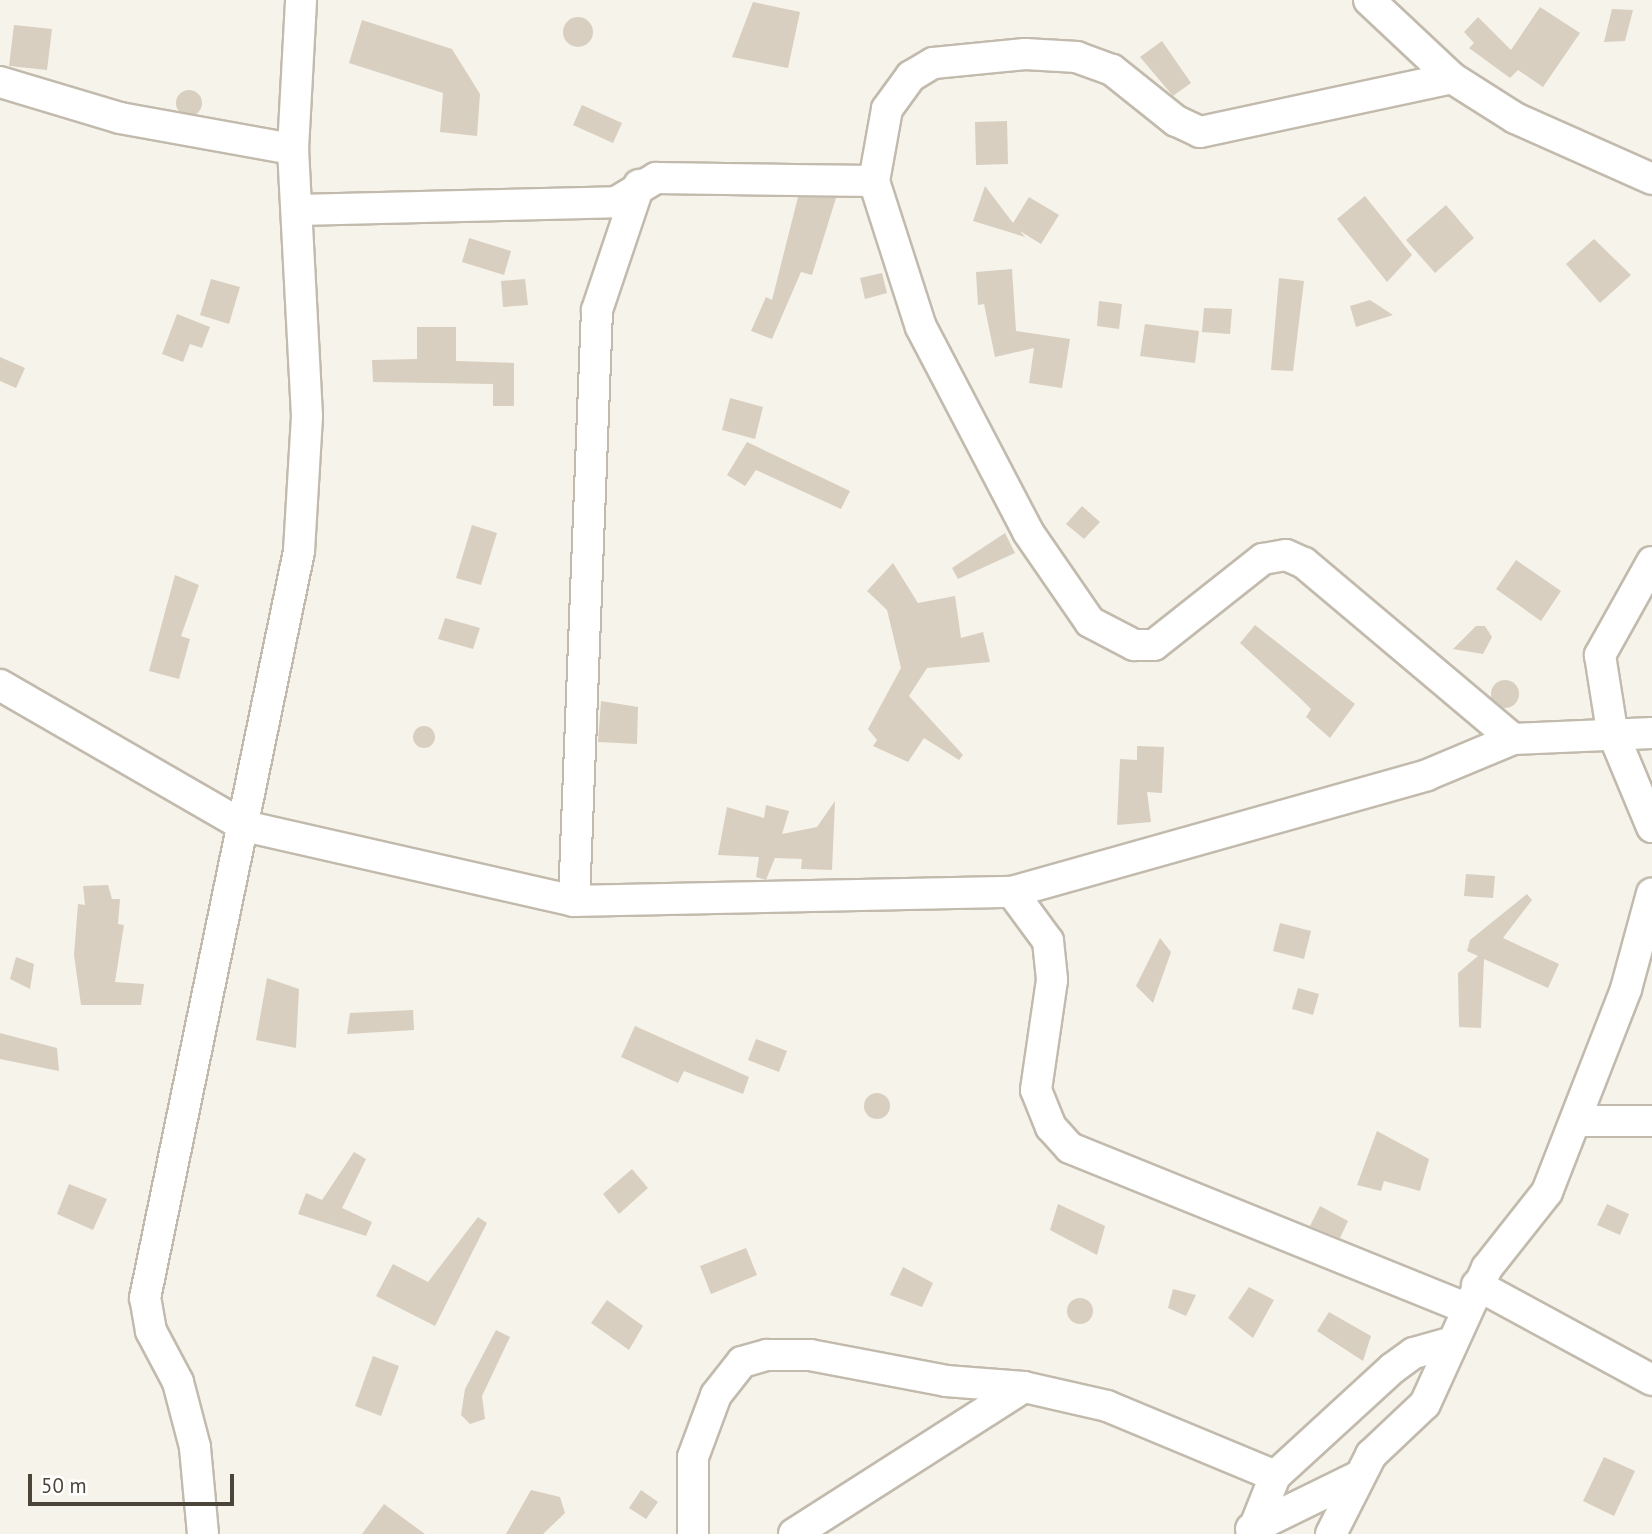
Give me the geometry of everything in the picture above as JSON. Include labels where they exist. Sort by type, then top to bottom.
[{"type":"street","points":[[203,1534],[195,1447],[178,1382],[151,1331],[145,1298],[299,551],[306,482],[298,210],[293,149],[301,0]]},
{"type":"street","points":[[1369,0],[1452,78],[1515,118],[1652,179]]},
{"type":"street","points":[[1452,78],[1200,132],[1175,121],[1112,70],[1077,57],[1025,54],[933,63],[911,76],[887,109],[874,181],[921,327],[1028,532],[1090,622],[1134,645],[1154,645],[1263,559],[1286,555],[1304,563],[1513,740]]},
{"type":"street","points":[[0,82],[120,118],[293,149]]},
{"type":"street","points":[[298,210],[616,202],[639,185],[656,178],[732,174],[874,181]]},
{"type":"street","points":[[574,901],[597,310],[639,185]]},
{"type":"street","points":[[1652,562],[1600,655],[1612,731],[1652,827]]},
{"type":"street","points":[[0,685],[244,826],[574,901],[1012,892],[1427,775],[1513,740],[1612,731],[1652,733]]},
{"type":"street","points":[[1012,892],[1048,940],[1052,980],[1036,1090],[1051,1126],[1070,1148],[1471,1297],[1652,1380]]},
{"type":"street","points":[[1331,1534],[1371,1455],[1425,1404],[1471,1297],[1542,1201],[1580,1121],[1646,930],[1652,893]]},
{"type":"street","points":[[1580,1121],[1652,1121]]},
{"type":"street","points":[[1250,1530],[1275,1476],[1392,1368],[1414,1353],[1450,1343]]},
{"type":"street","points":[[693,1534],[693,1457],[716,1395],[742,1362],[767,1355],[810,1355],[946,1381],[1024,1387],[1107,1406],[1275,1476]]},
{"type":"street","points":[[794,1534],[1024,1387]]},
{"type":"street","points":[[1250,1530],[1359,1476]]},
{"type":"building","points":[[753,2],[800,12],[788,68],[732,57]]},
{"type":"building","points":[[1540,7],[1580,33],[1543,87],[1518,70],[1510,78],[1469,48],[1474,43],[1464,32],[1478,17],[1511,50]]},
{"type":"building","points":[[1612,9],[1633,10],[1625,41],[1604,42]]},
{"type":"building","points":[[578,17],[589,21],[593,32],[589,43],[578,47],[567,43],[563,32],[567,21]]},
{"type":"building","points":[[362,20],[452,49],[480,94],[477,136],[440,132],[443,93],[349,63]]},
{"type":"building","points":[[14,25],[52,29],[47,70],[9,66]]},
{"type":"building","points":[[1162,41],[1191,83],[1173,96],[1140,57]]},
{"type":"building","points":[[189,90],[198,94],[202,103],[198,112],[189,116],[180,112],[176,103],[180,94]]},
{"type":"building","points":[[582,105],[622,123],[613,143],[573,125]]},
{"type":"building","points":[[1007,121],[1008,164],[976,165],[975,122]]},
{"type":"building","points":[[985,186],[1013,223],[1029,197],[1059,215],[1041,244],[1020,231],[1025,237],[973,221]]},
{"type":"building","points":[[1365,196],[1412,255],[1387,282],[1337,219]]},
{"type":"building","points":[[798,197],[836,198],[812,275],[801,272],[772,339],[751,331],[766,297],[772,300]]},
{"type":"building","points":[[1446,205],[1474,238],[1435,273],[1406,240]]},
{"type":"building","points":[[469,238],[511,251],[504,275],[462,262]]},
{"type":"building","points":[[1594,239],[1631,275],[1600,303],[1566,264]]},
{"type":"building","points":[[1012,269],[1016,331],[1070,339],[1062,388],[1029,383],[1034,348],[995,357],[984,304],[978,305],[976,272]]},
{"type":"building","points":[[882,273],[887,293],[865,299],[860,278]]},
{"type":"building","points":[[1279,278],[1304,281],[1293,371],[1271,370]]},
{"type":"building","points":[[211,279],[240,287],[229,324],[200,315]]},
{"type":"building","points":[[525,279],[528,305],[503,307],[501,281]]},
{"type":"building","points":[[1370,300],[1393,315],[1356,327],[1350,306]]},
{"type":"building","points":[[1099,301],[1122,304],[1119,329],[1097,326]]},
{"type":"building","points":[[1204,308],[1232,309],[1230,334],[1202,332]]},
{"type":"building","points":[[177,314],[210,327],[202,348],[190,344],[183,362],[162,354]]},
{"type":"building","points":[[1145,324],[1199,331],[1195,363],[1140,356]]},
{"type":"building","points":[[417,327],[456,327],[456,361],[514,363],[514,406],[493,406],[493,384],[373,382],[372,360],[417,359]]},
{"type":"building","points":[[0,357],[25,368],[16,388],[0,381]]},
{"type":"building","points":[[730,398],[763,407],[755,439],[722,430]]},
{"type":"building","points":[[747,442],[850,491],[841,509],[756,470],[745,486],[727,475]]},
{"type":"building","points":[[1082,506],[1100,522],[1084,539],[1066,524]]},
{"type":"building","points":[[472,525],[497,533],[481,585],[456,578]]},
{"type":"building","points":[[1005,533],[1015,553],[958,579],[952,568]]},
{"type":"building","points":[[1516,560],[1561,591],[1541,621],[1496,589]]},
{"type":"building","points":[[893,563],[918,603],[955,596],[961,638],[983,632],[990,662],[927,668],[909,696],[963,755],[959,760],[924,738],[908,762],[873,746],[877,740],[868,729],[901,668],[887,610],[867,591]]},
{"type":"building","points":[[175,575],[199,585],[181,636],[190,639],[179,679],[149,671]]},
{"type":"building","points":[[445,618],[480,628],[473,649],[438,639]]},
{"type":"building","points":[[1255,625],[1355,704],[1330,738],[1306,717],[1311,709],[1240,643]]},
{"type":"building","points":[[1476,626],[1485,626],[1492,637],[1483,654],[1453,649]]},
{"type":"building","points":[[1505,680],[1515,684],[1519,694],[1515,704],[1505,708],[1495,704],[1491,694],[1495,684]]},
{"type":"building","points":[[601,701],[638,707],[637,744],[598,742]]},
{"type":"building","points":[[424,726],[432,729],[435,737],[432,745],[424,748],[416,745],[413,737],[416,729]]},
{"type":"building","points":[[1137,746],[1164,747],[1162,793],[1147,792],[1151,822],[1117,825],[1120,759],[1137,760]]},
{"type":"building","points":[[835,801],[832,870],[801,869],[802,859],[775,858],[766,880],[756,877],[759,857],[718,855],[727,807],[764,818],[766,805],[789,811],[782,834],[817,827]]},
{"type":"building","points":[[1466,874],[1495,876],[1493,898],[1464,896]]},
{"type":"building","points":[[108,885],[112,899],[120,899],[118,924],[124,925],[115,982],[144,984],[141,1005],[81,1005],[74,955],[78,904],[85,905],[83,886]]},
{"type":"building","points":[[1527,894],[1532,900],[1503,938],[1559,964],[1548,988],[1484,959],[1481,1028],[1459,1027],[1458,973],[1478,956],[1467,951],[1470,940]]},
{"type":"building","points":[[1280,923],[1311,931],[1304,959],[1273,951]]},
{"type":"building","points":[[1160,938],[1171,952],[1153,1003],[1136,986]]},
{"type":"building","points":[[16,957],[34,964],[30,989],[10,979]]},
{"type":"building","points":[[267,978],[299,989],[296,1048],[256,1040]]},
{"type":"building","points":[[1298,988],[1319,994],[1313,1015],[1292,1009]]},
{"type":"building","points":[[413,1010],[414,1030],[347,1034],[350,1013]]},
{"type":"building","points":[[635,1026],[749,1077],[743,1094],[684,1071],[678,1083],[621,1057]]},
{"type":"building","points":[[0,1033],[57,1048],[59,1071],[0,1059]]},
{"type":"building","points":[[756,1039],[787,1051],[779,1072],[748,1060]]},
{"type":"building","points":[[877,1093],[886,1097],[890,1106],[886,1115],[877,1119],[868,1115],[864,1106],[868,1097]]},
{"type":"building","points":[[1377,1131],[1429,1159],[1420,1191],[1384,1181],[1381,1191],[1357,1185]]},
{"type":"building","points":[[354,1152],[366,1159],[342,1208],[372,1222],[366,1236],[298,1214],[306,1193],[322,1200]]},
{"type":"building","points":[[632,1169],[648,1188],[619,1214],[603,1194]]},
{"type":"building","points":[[69,1184],[107,1199],[93,1230],[57,1214]]},
{"type":"building","points":[[1058,1204],[1105,1226],[1097,1255],[1050,1230]]},
{"type":"building","points":[[1607,1204],[1629,1214],[1620,1235],[1597,1225]]},
{"type":"building","points":[[1320,1206],[1348,1221],[1340,1238],[1310,1226]]},
{"type":"building","points":[[478,1217],[487,1223],[435,1326],[376,1296],[393,1264],[428,1282]]},
{"type":"building","points":[[746,1248],[757,1275],[711,1294],[700,1266]]},
{"type":"building","points":[[903,1267],[933,1283],[922,1307],[890,1295]]},
{"type":"building","points":[[1249,1287],[1274,1300],[1253,1338],[1228,1318]]},
{"type":"building","points":[[1173,1289],[1196,1295],[1186,1316],[1168,1308]]},
{"type":"building","points":[[1080,1298],[1089,1302],[1093,1311],[1089,1320],[1080,1324],[1071,1320],[1067,1311],[1071,1302]]},
{"type":"building","points":[[607,1300],[643,1326],[629,1350],[591,1323]]},
{"type":"building","points":[[1329,1312],[1371,1336],[1363,1361],[1317,1331]]},
{"type":"building","points":[[496,1330],[510,1337],[482,1396],[485,1419],[470,1424],[461,1415],[465,1389]]},
{"type":"building","points":[[373,1356],[399,1366],[381,1416],[355,1406]]},
{"type":"building","points":[[1604,1457],[1635,1471],[1614,1516],[1583,1501]]},
{"type":"building","points":[[531,1490],[560,1497],[565,1513],[543,1534],[506,1534]]},
{"type":"building","points":[[641,1490],[658,1502],[646,1519],[629,1508]]},
{"type":"building","points":[[384,1504],[425,1534],[362,1534]]}]
